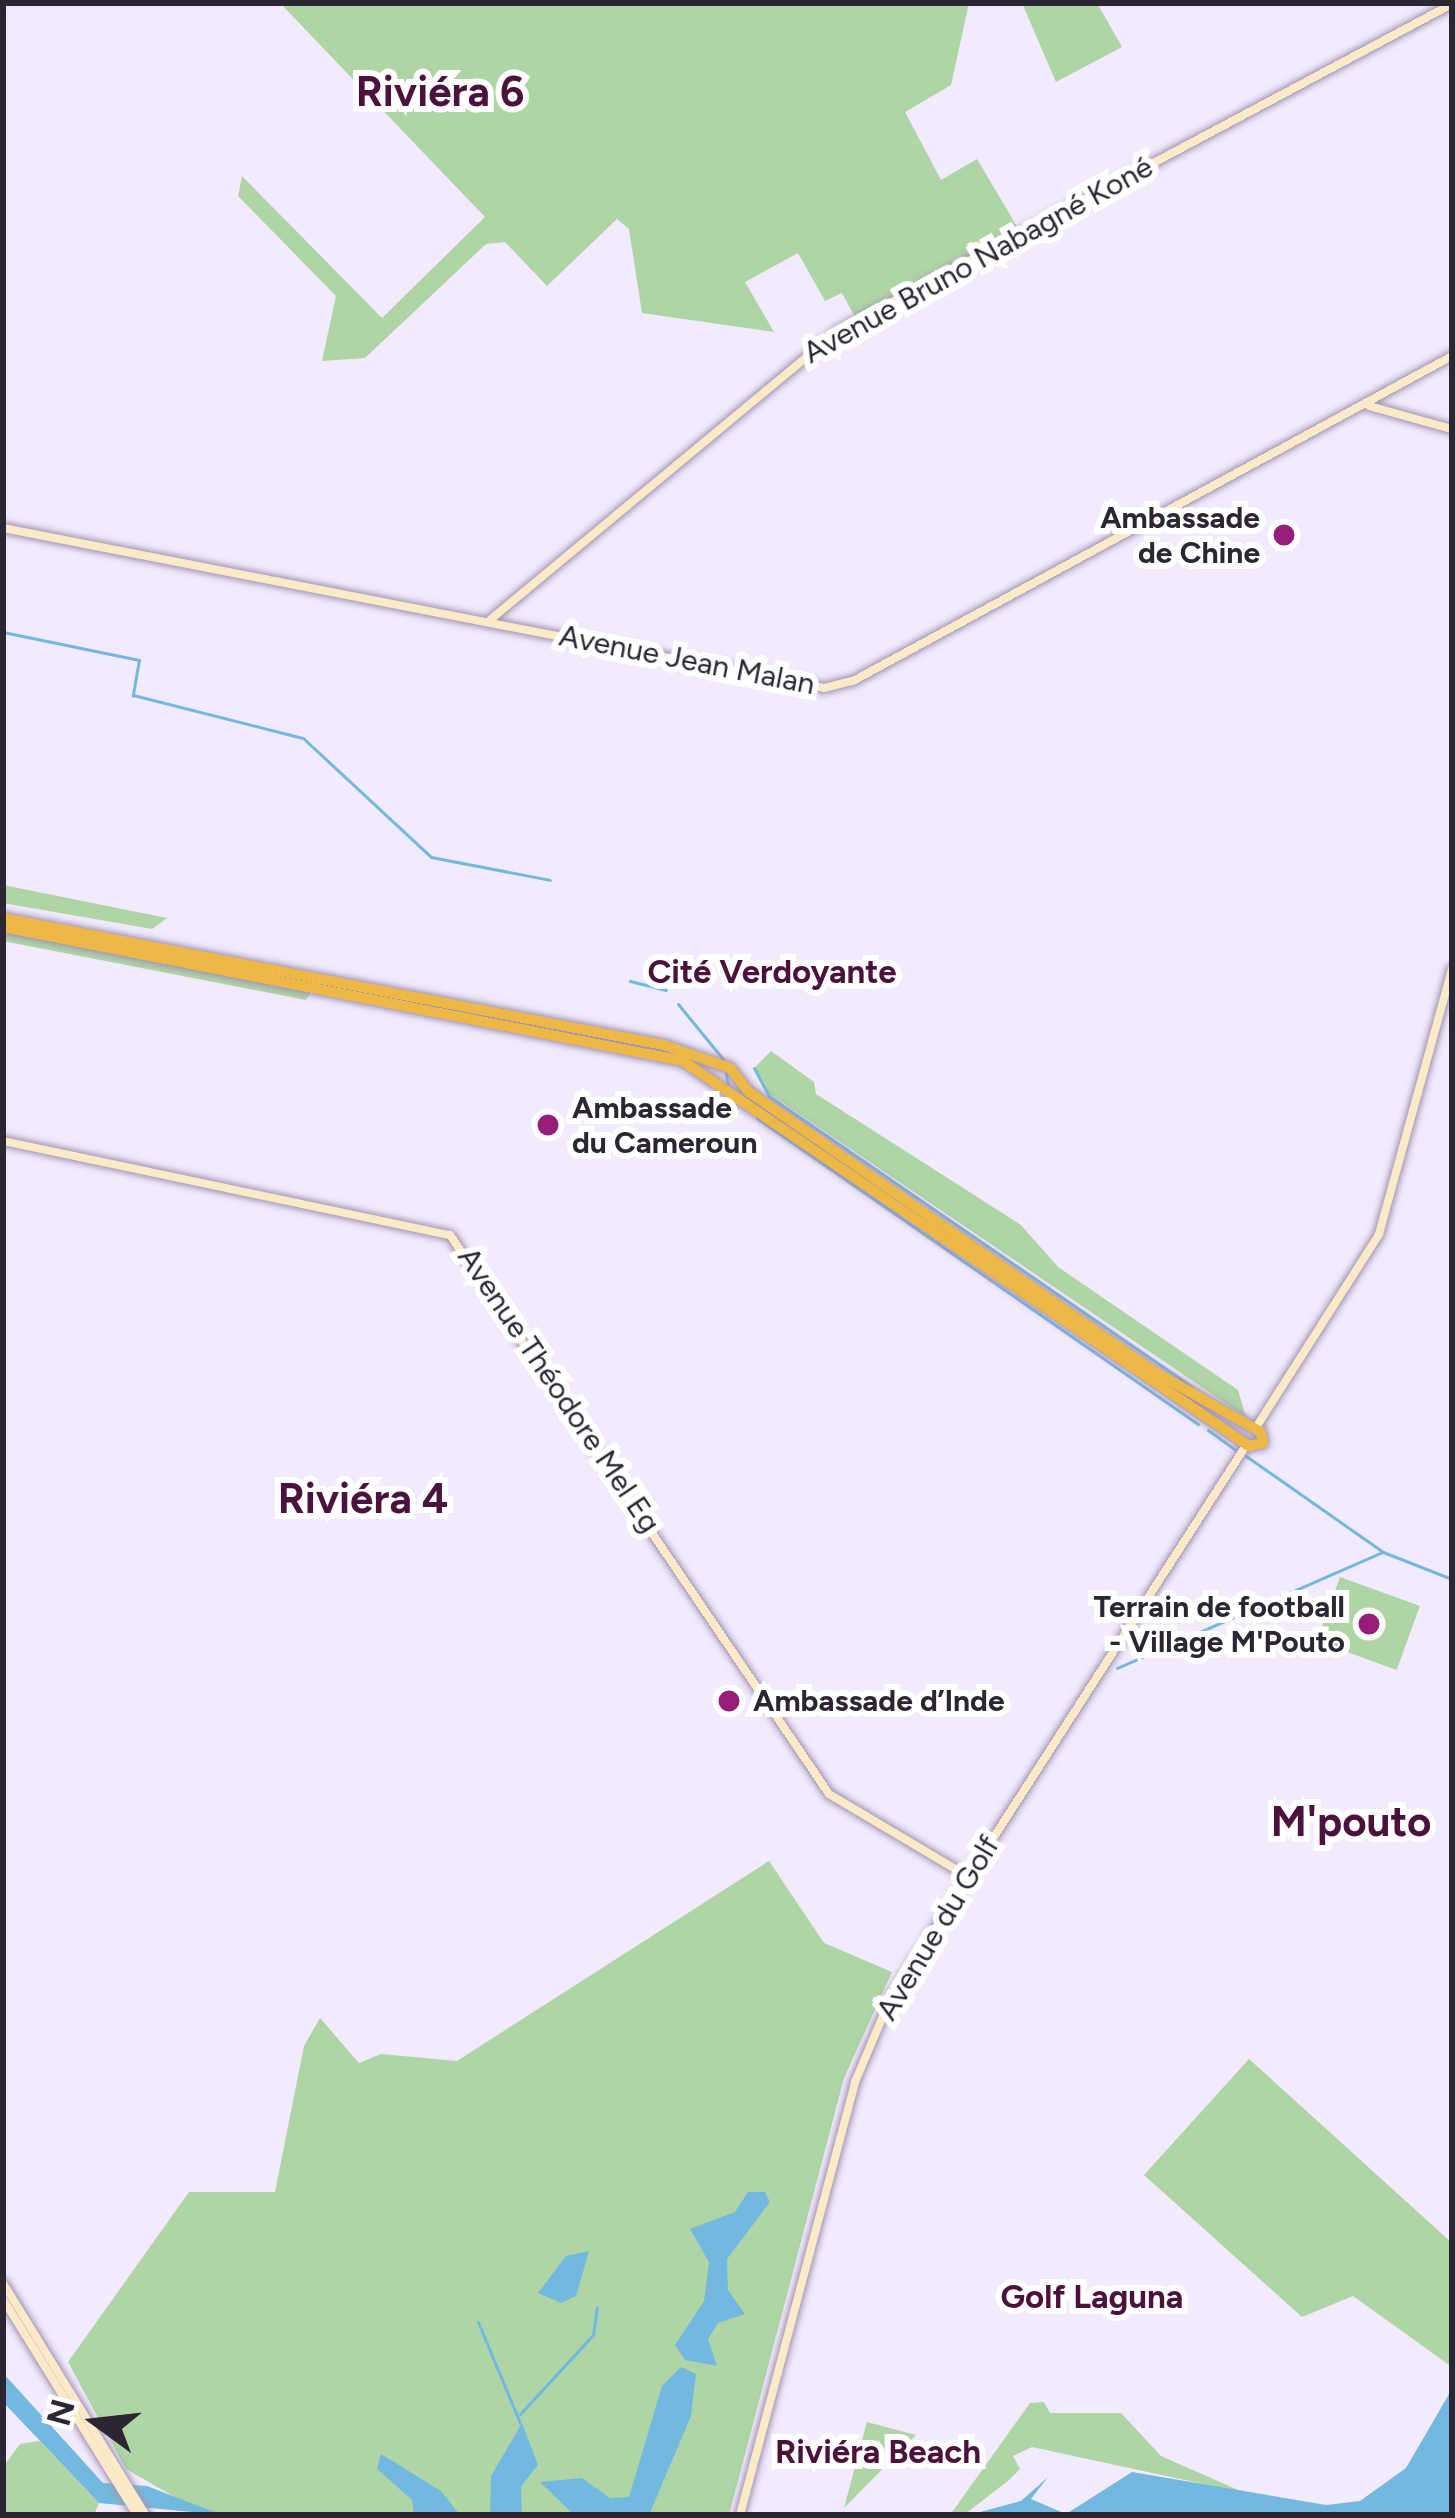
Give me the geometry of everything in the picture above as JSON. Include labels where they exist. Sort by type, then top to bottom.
[{"type":"highway","points":[[3,922],[664,1045],[722,1067],[733,1086]]},
{"type":"highway","points":[[3,922],[644,1050],[733,1086],[1252,1437]]},
{"type":"highway","points":[[714,1079],[722,1067]]},
{"type":"main road","name":"Avenue Bruno Nabagné Koné","points":[[490,620],[838,331],[1452,4]]},
{"type":"main road","points":[[1367,406],[1452,356]]},
{"type":"main road","name":"Avenue Jean Malan","points":[[3,528],[835,686],[1367,406]]},
{"type":"main road","points":[[1367,406],[1452,430]]},
{"type":"main road","points":[[1252,1437],[1383,1225],[1452,969]]},
{"type":"main road","name":"Avenue Théodore Mel Eg","points":[[3,1142],[450,1234],[829,1794],[967,1876]]},
{"type":"main road","name":"Avenue du Golf","points":[[740,2515],[855,2082],[891,1997],[1252,1437]]},
{"type":"main road","points":[[3,2283],[139,2511]]},
{"type":"main road","points":[[3,2299],[124,2484]]},
{"type":"green space","points":[[280,3],[969,3],[951,85],[905,112],[941,180],[977,159],[1019,230],[855,317],[842,293],[825,301],[798,253],[745,282],[774,332],[642,313],[629,229],[617,219],[547,286],[505,242],[486,244],[365,358],[322,361],[336,296],[238,196],[242,176],[382,318],[485,217]]},
{"type":"green space","points":[[1022,3],[1097,3],[1122,47],[1056,82]]},
{"type":"green space","points":[[3,885],[167,918],[152,929],[3,903]]},
{"type":"green space","points":[[3,931],[313,989],[306,1000],[3,941]]},
{"type":"green space","points":[[771,1051],[814,1082],[816,1094],[1021,1225],[1058,1267],[1238,1390],[1246,1417],[765,1091],[755,1067]]},
{"type":"green space","name":"Terrain de football - Village M'Pouto","points":[[1340,1577],[1420,1606],[1397,1670],[1317,1641]]},
{"type":"green space","points":[[769,1861],[824,1943],[892,1972],[844,2078],[729,2515],[206,2515],[126,2469],[68,2362],[189,2192],[275,2192],[304,2046],[320,2018],[359,2063],[381,2054],[457,2061]]},
{"type":"green space","points":[[1249,2059],[1452,2243],[1452,2367],[1353,2296],[1302,2317],[1144,2175]]},
{"type":"green space","points":[[1044,2402],[1050,2413],[1121,2413],[1161,2456],[1245,2493],[1032,2447],[1013,2456],[1020,2469],[1009,2480],[964,2515],[950,2515],[1030,2403]]},
{"type":"green space","points":[[867,2422],[916,2435],[844,2508]]},
{"type":"green space","points":[[40,2441],[99,2503],[94,2515],[3,2515],[3,2467],[20,2444]]},
{"type":"water","points":[[748,2192],[765,2192],[770,2202],[727,2259],[728,2290],[745,2314],[718,2323],[708,2339],[717,2366],[685,2360],[675,2345],[704,2301],[709,2262],[690,2229],[735,2212]]},
{"type":"water","points":[[589,2251],[576,2296],[561,2303],[538,2293],[566,2256]]},
{"type":"water","points":[[681,2367],[696,2374],[691,2416],[649,2515],[572,2513],[540,2482],[582,2478],[610,2498],[629,2497],[662,2386]]},
{"type":"water","points":[[3,2373],[103,2483],[147,2486],[222,2515],[99,2503],[3,2402]]},
{"type":"water","points":[[1452,2389],[1452,2515],[969,2515],[1021,2501],[1048,2477],[1031,2499],[1066,2514],[1132,2472],[1326,2505],[1360,2501],[1406,2468]]},
{"type":"water","points":[[522,2423],[538,2465],[521,2486],[522,2515],[490,2515],[491,2476]]},
{"type":"water","points":[[381,2454],[441,2491],[460,2515],[414,2515],[412,2500],[377,2469]]},
{"type":"waterway","points":[[3,632],[139,660],[133,695],[303,738],[431,857],[550,880]]},
{"type":"waterway","points":[[630,981],[666,990]]},
{"type":"waterway","points":[[678,1004],[723,1059]]},
{"type":"waterway","points":[[754,1068],[769,1096],[1191,1386]]},
{"type":"waterway","points":[[726,1074],[728,1084]]},
{"type":"waterway","points":[[757,1118],[1198,1424]]},
{"type":"waterway","points":[[1208,1430],[1237,1451]]},
{"type":"waterway","points":[[1246,1456],[1383,1552],[1452,1579]]},
{"type":"waterway","points":[[1117,1668],[1383,1552]]},
{"type":"waterway","points":[[520,2414],[593,2335],[597,2307]]},
{"type":"waterway","points":[[478,2322],[520,2423]]},
{"type":"place","name":"Ambassade de Chine","points":[[1284,535]]},
{"type":"place","name":"Ambassade du Cameroun","points":[[548,1125]]},
{"type":"place","name":"Terrain de football - Village M'Pouto","points":[[1369,1624]]},
{"type":"place","name":"Ambassade d’Inde","points":[[729,1701]]},
{"type":"district","name":"Riviéra 6","points":[[440,92]]},
{"type":"district","name":"Cité Verdoyante","points":[[772,972]]},
{"type":"district","name":"Riviéra 4","points":[[363,1499]]},
{"type":"district","name":"M'pouto","points":[[1351,1822]]},
{"type":"district","name":"Golf Laguna","points":[[1092,2297]]},
{"type":"district","name":"Riviéra Beach","points":[[878,2452]]}]
